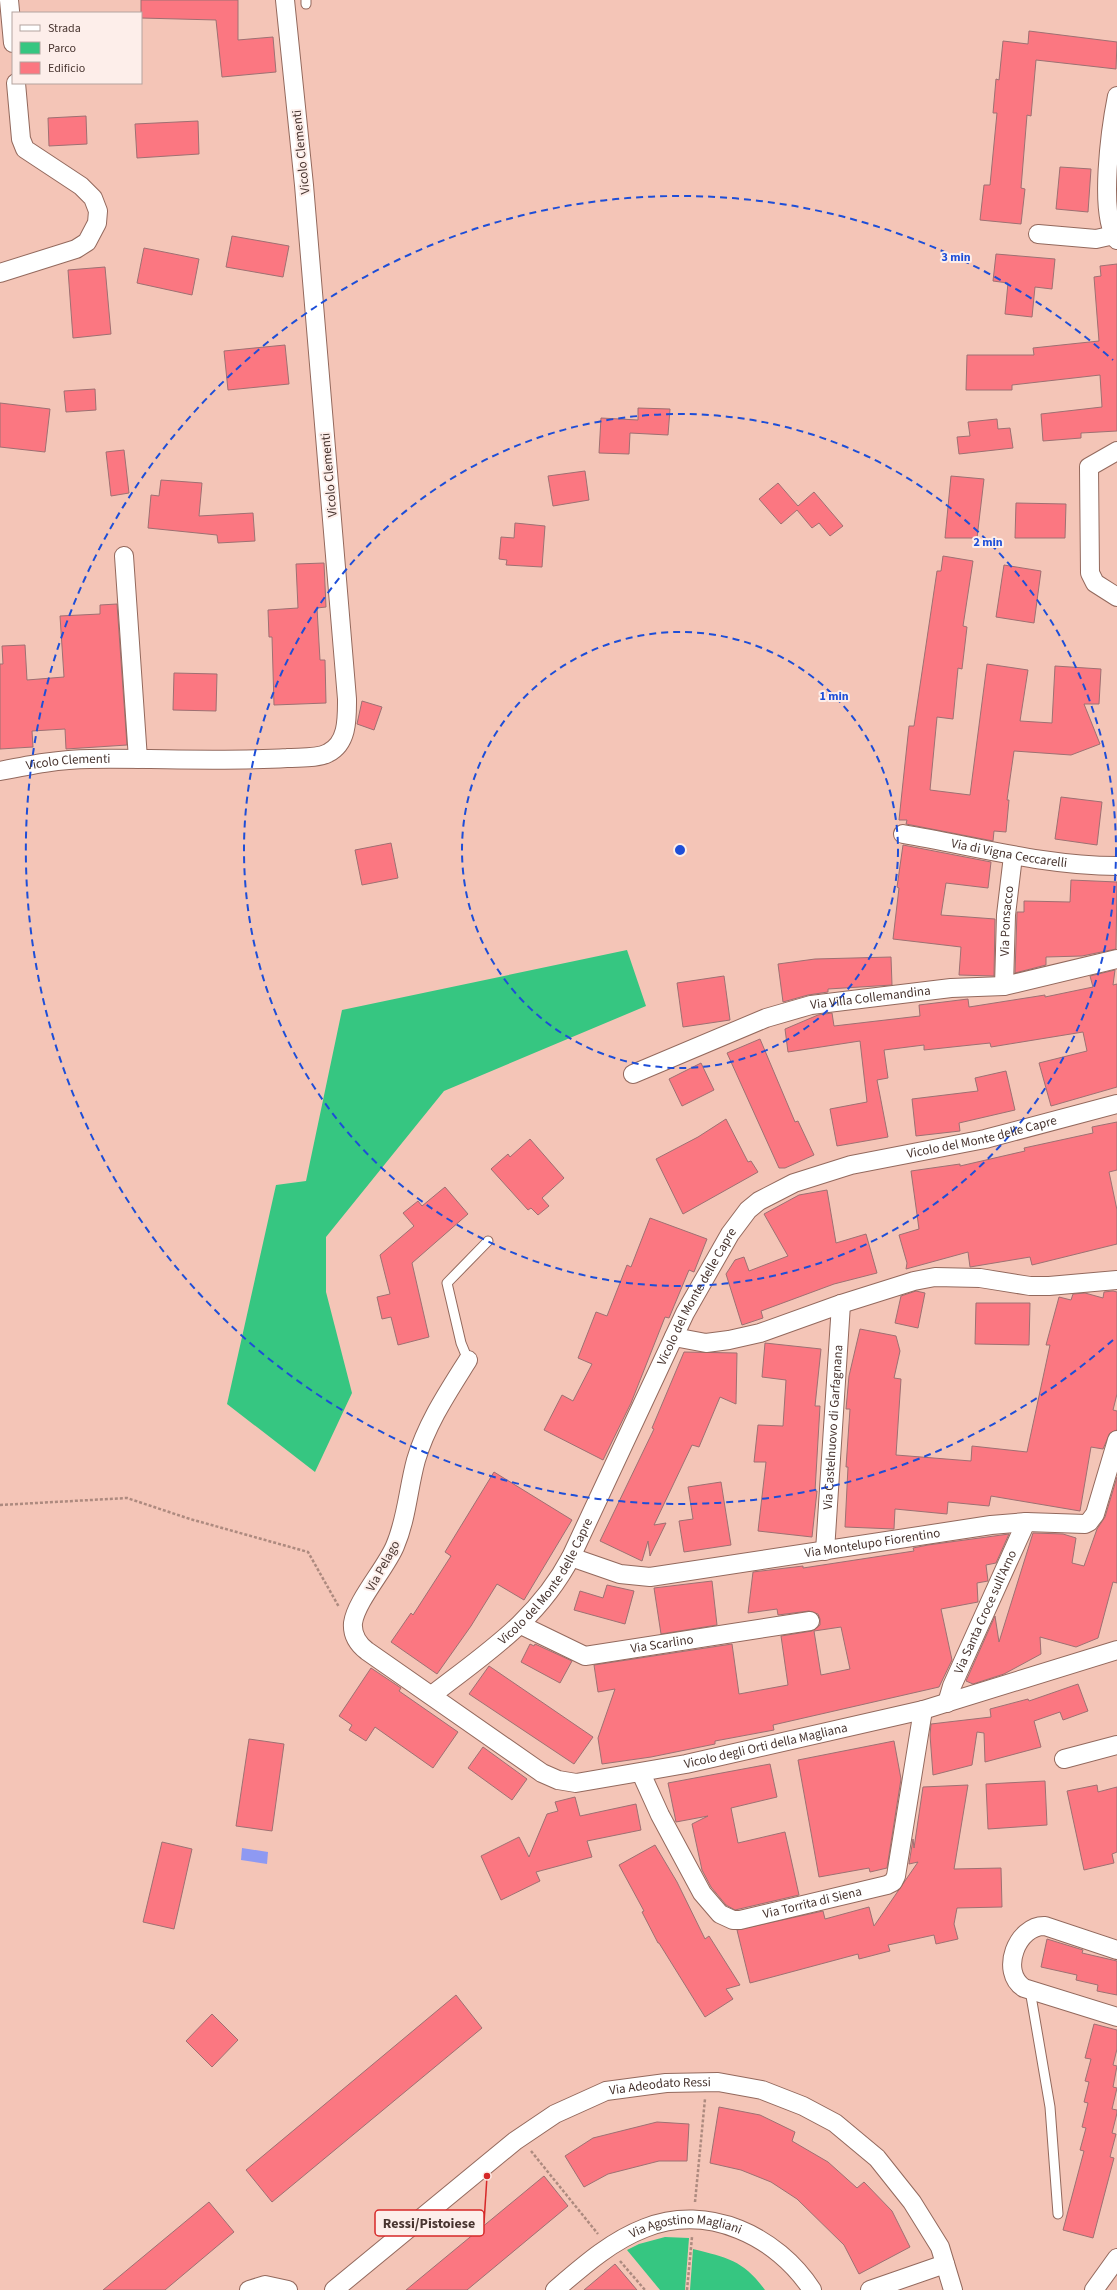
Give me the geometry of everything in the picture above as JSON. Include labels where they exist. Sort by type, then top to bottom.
[{"type":"street","points":[[9,0],[12,32]]},
{"type":"street","name":"Vicolo Clementi","points":[[0,770],[54,761],[88,759],[250,760],[324,756],[339,744],[345,730],[347,699],[304,185],[285,0]]},
{"type":"street","points":[[0,273],[76,250],[92,236],[98,217],[93,198],[81,186],[25,150],[21,139],[16,84]]},
{"type":"street","points":[[1038,234],[1096,239],[1115,238],[1108,217],[1107,192],[1116,106]]},
{"type":"street","points":[[1117,451],[1089,467],[1090,573],[1095,583],[1117,597]]},
{"type":"street","points":[[124,556],[138,759]]},
{"type":"street","name":"Via di Vigna Ceccarelli","points":[[903,834],[974,846],[1013,856],[1090,866],[1117,866]]},
{"type":"street","name":"Via Ponsacco","points":[[1004,986],[1006,915],[1013,856]]},
{"type":"street","name":"Via Villa Collemandina","points":[[634,1074],[766,1018],[806,1006],[844,1000],[951,988],[1004,986],[1117,960]]},
{"type":"street","name":"Vicolo del Monte delle Capre","points":[[432,1695],[521,1625],[553,1589],[571,1557],[696,1293],[738,1223],[759,1201],[776,1191],[806,1179],[851,1165],[985,1139],[1117,1104]]},
{"type":"street","points":[[674,1337],[706,1343],[729,1340],[760,1333],[840,1304],[914,1281],[935,1277],[980,1278],[1030,1286],[1117,1280]]},
{"type":"street","name":"Via Castelnuovo di Garfagnana","points":[[825,1551],[840,1304]]},
{"type":"street","name":"Via Pelago","points":[[353,1631],[356,1613],[396,1545],[404,1522],[421,1444],[438,1408],[468,1360]]},
{"type":"street","name":"Via Montelupo Fiorentino","points":[[571,1557],[620,1574],[646,1578],[991,1525],[1026,1522],[1081,1524],[1090,1522],[1095,1514],[1117,1440]]},
{"type":"street","name":"Via Santa Croce sull'Arno","points":[[947,1703],[952,1686],[1026,1522]]},
{"type":"street","name":"Via Scarlino","points":[[521,1625],[585,1656],[810,1621]]},
{"type":"street","points":[[353,1631],[362,1647],[432,1695]]},
{"type":"street","name":"Vicolo degli Orti della Magliana","points":[[432,1695],[501,1746],[550,1777],[576,1783],[641,1773],[923,1710],[1117,1650]]},
{"type":"street","name":"Via Torrita di Siena","points":[[641,1773],[660,1815],[702,1893],[720,1914],[733,1920],[740,1920],[887,1885],[893,1882],[896,1876],[923,1710]]},
{"type":"street","points":[[1064,1759],[1117,1745]]},
{"type":"street","points":[[1117,1950],[1045,1926],[1035,1926],[1022,1937],[1016,1948],[1012,1969],[1017,1982],[1030,1990],[1117,2017]]},
{"type":"street","name":"Via Adeodato Ressi","points":[[334,2290],[520,2138],[555,2114],[606,2091],[666,2083],[707,2082],[718,2082],[762,2090],[803,2106],[836,2123],[878,2158],[912,2202],[940,2247],[953,2290]]},
{"type":"street","name":"Via Agostino Magliani","points":[[555,2290],[608,2247],[646,2227],[677,2220],[693,2220],[720,2223],[752,2234],[781,2255],[812,2290]]},
{"type":"street","points":[[1094,2290],[1117,2258]]},
{"type":"street","points":[[870,2290],[945,2264]]},
{"type":"street","points":[[249,2290],[265,2285],[288,2290]]},
{"type":"lane","points":[[468,1360],[461,1343],[447,1283],[488,1241]]},
{"type":"lane","points":[[1030,1990],[1050,2107],[1058,2214]]},
{"type":"path","points":[[0,1505],[127,1498],[190,1520],[308,1552],[353,1631]]},
{"type":"path","points":[[687,2290],[707,2082]]},
{"type":"path","points":[[520,2138],[644,2290]]},
{"type":"green space","points":[[627,950],[646,1006],[444,1091],[326,1237],[326,1292],[352,1393],[315,1472],[227,1404],[276,1185],[306,1181],[342,1010]]},
{"type":"green space","points":[[665,2237],[689,2238],[685,2290],[660,2290],[627,2250],[639,2244]]},
{"type":"green space","points":[[693,2249],[725,2258],[742,2266],[765,2290],[690,2290]]},
{"type":"water","points":[[242,1848],[268,1852],[267,1864],[241,1860]]},
{"type":"building","points":[[141,0],[238,0],[238,40],[273,37],[276,72],[222,77],[216,20],[142,18]]},
{"type":"building","points":[[1029,31],[1117,42],[1116,69],[1036,60],[1031,116],[1027,115],[1021,188],[1025,189],[1021,224],[980,220],[984,185],[990,185],[997,113],[993,113],[996,79],[999,80],[1003,41],[1028,44]]},
{"type":"building","points":[[86,116],[87,144],[49,146],[48,118]]},
{"type":"building","points":[[198,121],[199,154],[137,158],[135,124]]},
{"type":"building","points":[[1060,167],[1091,169],[1088,212],[1056,209]]},
{"type":"building","points":[[232,236],[289,246],[283,277],[226,267]]},
{"type":"building","points":[[144,248],[199,259],[192,295],[137,283]]},
{"type":"building","points":[[996,254],[1055,259],[1052,289],[1035,287],[1032,317],[1005,314],[1008,283],[993,281]]},
{"type":"building","points":[[1117,264],[1117,431],[1081,433],[1081,438],[1043,441],[1041,414],[1102,407],[1100,375],[1012,385],[1012,390],[966,390],[967,355],[1034,355],[1033,348],[1099,341],[1094,277],[1101,276],[1100,266]]},
{"type":"building","points":[[105,267],[111,334],[73,338],[68,270]]},
{"type":"building","points":[[285,345],[289,384],[228,390],[224,351]]},
{"type":"building","points":[[95,389],[96,410],[66,412],[64,391]]},
{"type":"building","points":[[0,403],[50,409],[45,452],[0,447]]},
{"type":"building","points":[[638,408],[670,409],[668,435],[630,433],[629,454],[599,453],[601,418],[638,420]]},
{"type":"building","points":[[997,419],[998,429],[1010,428],[1013,448],[959,454],[957,437],[970,436],[968,422]]},
{"type":"building","points":[[124,450],[129,493],[111,496],[106,452]]},
{"type":"building","points":[[585,471],[589,500],[553,506],[548,476]]},
{"type":"building","points":[[951,476],[984,479],[977,538],[945,538]]},
{"type":"building","points":[[161,480],[202,483],[199,516],[253,513],[255,541],[218,543],[217,535],[148,528],[151,495],[159,496]]},
{"type":"building","points":[[778,483],[798,506],[814,492],[843,526],[830,536],[819,523],[812,528],[797,510],[781,524],[759,499]]},
{"type":"building","points":[[1016,503],[1066,504],[1065,538],[1015,538]]},
{"type":"building","points":[[515,523],[545,526],[542,567],[506,565],[507,560],[499,559],[501,537],[514,538]]},
{"type":"building","points":[[943,556],[973,561],[963,626],[967,627],[962,669],[958,668],[953,719],[937,717],[930,790],[970,795],[987,664],[1028,670],[1020,721],[1052,723],[1055,666],[1101,669],[1099,704],[1084,704],[1100,744],[1071,755],[1014,751],[1007,800],[1009,800],[1006,832],[994,831],[993,841],[906,824],[907,820],[899,820],[909,726],[914,726],[937,571],[941,571]]},
{"type":"building","points":[[324,563],[326,607],[317,608],[320,660],[325,660],[326,703],[274,705],[272,637],[269,637],[268,610],[298,608],[296,564]]},
{"type":"building","points":[[1004,565],[1041,571],[1034,623],[996,617]]},
{"type":"building","points":[[117,604],[127,745],[66,749],[65,729],[32,731],[33,747],[0,749],[0,664],[3,664],[2,646],[25,645],[27,680],[64,677],[60,616],[100,614],[100,605]]},
{"type":"building","points":[[174,673],[217,674],[216,711],[173,710]]},
{"type":"building","points":[[362,701],[382,707],[374,730],[357,724]]},
{"type":"building","points":[[1061,797],[1102,802],[1097,845],[1055,839]]},
{"type":"building","points":[[391,843],[398,878],[362,885],[355,850]]},
{"type":"building","points":[[903,845],[991,862],[988,888],[946,883],[941,915],[995,919],[994,976],[959,975],[961,947],[893,939],[899,888],[897,887]]},
{"type":"building","points":[[1071,880],[1117,882],[1116,949],[1082,956],[1046,957],[1046,965],[1015,973],[1017,912],[1024,912],[1024,901],[1070,902]]},
{"type":"building","points":[[891,957],[892,985],[828,989],[828,992],[808,995],[783,1002],[778,964],[815,959]]},
{"type":"building","points":[[1115,970],[1113,985],[1117,984],[1117,1087],[1051,1106],[1039,1063],[1087,1051],[1083,1032],[991,1047],[990,1043],[924,1050],[924,1045],[884,1050],[888,1078],[877,1080],[888,1137],[837,1146],[830,1109],[867,1102],[860,1041],[788,1052],[785,1029],[818,1015],[832,1013],[834,1026],[920,1016],[919,1005],[968,999],[969,1007],[1045,995],[1045,997],[1093,987],[1090,976]]},
{"type":"building","points":[[724,976],[730,1020],[683,1027],[677,983]]},
{"type":"building","points":[[760,1039],[795,1122],[798,1121],[814,1155],[785,1168],[779,1168],[727,1053]]},
{"type":"building","points":[[701,1063],[714,1090],[682,1106],[669,1079]]},
{"type":"building","points":[[1006,1071],[1015,1110],[959,1123],[960,1131],[916,1136],[912,1099],[978,1091],[975,1078]]},
{"type":"building","points":[[726,1119],[748,1162],[751,1161],[758,1172],[683,1214],[656,1159],[698,1137]]},
{"type":"building","points":[[1117,1122],[1117,1170],[1109,1172],[1117,1210],[1117,1244],[1032,1265],[1030,1257],[970,1267],[968,1252],[906,1269],[907,1263],[899,1235],[919,1229],[911,1171],[960,1164],[960,1166],[1025,1151],[1024,1148],[1093,1133],[1092,1127]]},
{"type":"building","points":[[530,1139],[564,1178],[542,1198],[549,1206],[538,1215],[531,1208],[528,1210],[491,1169],[508,1154],[510,1157]]},
{"type":"building","points":[[445,1187],[468,1214],[412,1263],[429,1337],[398,1345],[391,1317],[382,1319],[377,1297],[390,1294],[380,1255],[414,1226],[403,1213],[418,1201],[422,1206]]},
{"type":"building","points":[[827,1190],[836,1243],[866,1234],[877,1273],[834,1284],[761,1311],[763,1318],[742,1325],[726,1274],[735,1260],[744,1257],[749,1271],[788,1256],[764,1214],[799,1195]]},
{"type":"building","points":[[650,1218],[707,1239],[694,1272],[689,1270],[669,1318],[665,1317],[631,1403],[603,1460],[544,1430],[562,1395],[573,1401],[592,1364],[578,1358],[596,1312],[607,1316],[627,1265],[631,1267]]},
{"type":"building","points":[[916,1291],[925,1293],[918,1328],[895,1323],[901,1296]]},
{"type":"building","points":[[1104,1292],[1117,1292],[1117,1394],[1113,1410],[1117,1411],[1117,1430],[1110,1433],[1103,1449],[1091,1447],[1080,1511],[991,1496],[989,1506],[948,1502],[947,1514],[895,1509],[894,1529],[845,1527],[848,1467],[846,1467],[850,1409],[846,1409],[849,1376],[860,1329],[896,1336],[900,1351],[894,1378],[901,1379],[896,1455],[971,1461],[972,1446],[1027,1452],[1050,1345],[1046,1345],[1059,1297],[1071,1300],[1073,1294],[1085,1293],[1103,1298]]},
{"type":"building","points":[[976,1303],[1030,1303],[1029,1345],[975,1344]]},
{"type":"building","points":[[765,1343],[821,1349],[815,1406],[820,1406],[815,1491],[817,1491],[812,1537],[758,1531],[766,1462],[754,1462],[758,1425],[783,1426],[786,1380],[762,1377]]},
{"type":"building","points":[[684,1352],[737,1353],[736,1404],[720,1397],[699,1447],[692,1445],[654,1525],[666,1523],[650,1556],[648,1541],[642,1561],[600,1541],[654,1429],[652,1428]]},
{"type":"building","points":[[494,1472],[572,1520],[524,1600],[497,1584],[471,1626],[437,1674],[391,1642],[411,1613],[413,1615],[451,1556],[445,1552]]},
{"type":"building","points":[[1117,1477],[1117,1583],[1113,1582],[1098,1638],[1076,1647],[1040,1637],[1041,1654],[1004,1674],[973,1684],[966,1681],[995,1616],[999,1642],[1033,1533],[1063,1534],[1076,1538],[1072,1563],[1084,1566],[1097,1529],[1105,1517]]},
{"type":"building","points":[[721,1482],[731,1545],[684,1552],[679,1521],[693,1519],[688,1487]]},
{"type":"building","points":[[1009,1534],[996,1563],[986,1565],[988,1581],[977,1583],[978,1602],[941,1609],[952,1660],[939,1687],[773,1725],[774,1730],[715,1741],[715,1744],[651,1757],[602,1764],[598,1738],[615,1689],[598,1692],[594,1665],[732,1644],[739,1694],[788,1685],[781,1636],[812,1631],[820,1625],[820,1619],[818,1614],[809,1611],[778,1615],[777,1609],[748,1613],[753,1572],[803,1566],[803,1568],[914,1551],[913,1548]],"holes":[[[841,1627],[850,1669],[821,1675],[814,1631]]]},
{"type":"building","points":[[712,1581],[717,1625],[661,1634],[654,1588]]},
{"type":"building","points":[[607,1585],[634,1591],[625,1624],[574,1610],[580,1591],[603,1598]]},
{"type":"building","points":[[530,1644],[534,1646],[535,1644],[572,1661],[560,1683],[521,1662]]},
{"type":"building","points":[[489,1666],[593,1737],[574,1764],[469,1694]]},
{"type":"building","points":[[371,1668],[401,1688],[399,1691],[458,1732],[433,1768],[375,1727],[366,1741],[349,1730],[352,1725],[339,1716]]},
{"type":"building","points":[[1078,1684],[1088,1711],[1063,1720],[1060,1712],[1034,1721],[1041,1747],[985,1762],[984,1733],[977,1732],[972,1765],[933,1775],[930,1735],[931,1724],[991,1717],[990,1709],[1028,1699],[1029,1701]]},
{"type":"building","points":[[249,1739],[284,1744],[272,1831],[236,1826]]},
{"type":"building","points":[[894,1741],[901,1779],[887,1868],[870,1872],[869,1868],[819,1877],[798,1760]]},
{"type":"building","points":[[483,1747],[527,1779],[512,1800],[468,1768]]},
{"type":"building","points":[[770,1764],[777,1797],[731,1808],[738,1843],[785,1832],[799,1895],[735,1910],[726,1905],[711,1887],[702,1870],[692,1824],[708,1816],[676,1822],[668,1783]]},
{"type":"building","points":[[1045,1781],[1047,1825],[988,1829],[986,1784]]},
{"type":"building","points":[[968,1785],[954,1869],[1001,1868],[1002,1907],[957,1908],[954,1924],[958,1939],[936,1944],[934,1935],[888,1945],[890,1951],[859,1959],[858,1954],[750,1983],[737,1930],[823,1911],[825,1919],[869,1907],[874,1926],[918,1862],[909,1864],[913,1839],[914,1848],[923,1787]]},
{"type":"building","points":[[1097,1785],[1098,1792],[1117,1787],[1117,1852],[1112,1854],[1114,1863],[1084,1870],[1067,1791]]},
{"type":"building","points":[[575,1797],[580,1816],[636,1804],[641,1830],[587,1841],[592,1857],[536,1872],[540,1881],[501,1900],[481,1856],[519,1837],[529,1857],[547,1814],[558,1811],[555,1802]]},
{"type":"building","points":[[162,1842],[192,1849],[174,1929],[143,1922]]},
{"type":"building","points":[[655,1845],[677,1882],[705,1939],[709,1936],[740,1985],[726,1989],[733,1999],[705,2017],[658,1943],[642,1912],[644,1911],[619,1865]]},
{"type":"building","points":[[1047,1939],[1083,1950],[1082,1953],[1117,1961],[1117,1995],[1097,1991],[1098,1985],[1076,1980],[1077,1975],[1041,1967]]},
{"type":"building","points":[[456,1995],[482,2028],[272,2202],[246,2170]]},
{"type":"building","points":[[212,2014],[238,2040],[212,2067],[186,2041]]},
{"type":"building","points":[[1094,2024],[1117,2030],[1117,2049],[1113,2065],[1117,2066],[1113,2087],[1117,2088],[1112,2109],[1117,2110],[1117,2113],[1112,2133],[1116,2134],[1110,2157],[1114,2158],[1093,2238],[1063,2230],[1084,2151],[1080,2150],[1086,2128],[1082,2127],[1088,2103],[1084,2102],[1089,2082],[1085,2081],[1091,2059],[1085,2058]]},
{"type":"building","points":[[719,2107],[760,2115],[795,2132],[792,2141],[828,2162],[857,2188],[864,2182],[892,2211],[910,2247],[859,2274],[844,2245],[797,2199],[771,2182],[741,2170],[710,2163]]},
{"type":"building","points":[[657,2122],[689,2124],[687,2161],[659,2161],[608,2174],[584,2187],[565,2156],[593,2138]]},
{"type":"building","points":[[544,2176],[568,2206],[467,2290],[406,2290]]},
{"type":"building","points":[[209,2202],[234,2232],[165,2290],[103,2290]]},
{"type":"building","points":[[615,2264],[637,2290],[584,2290]]},
{"type":"place","name":"Ressi/Pistoiese","points":[[487,2176]]}]
